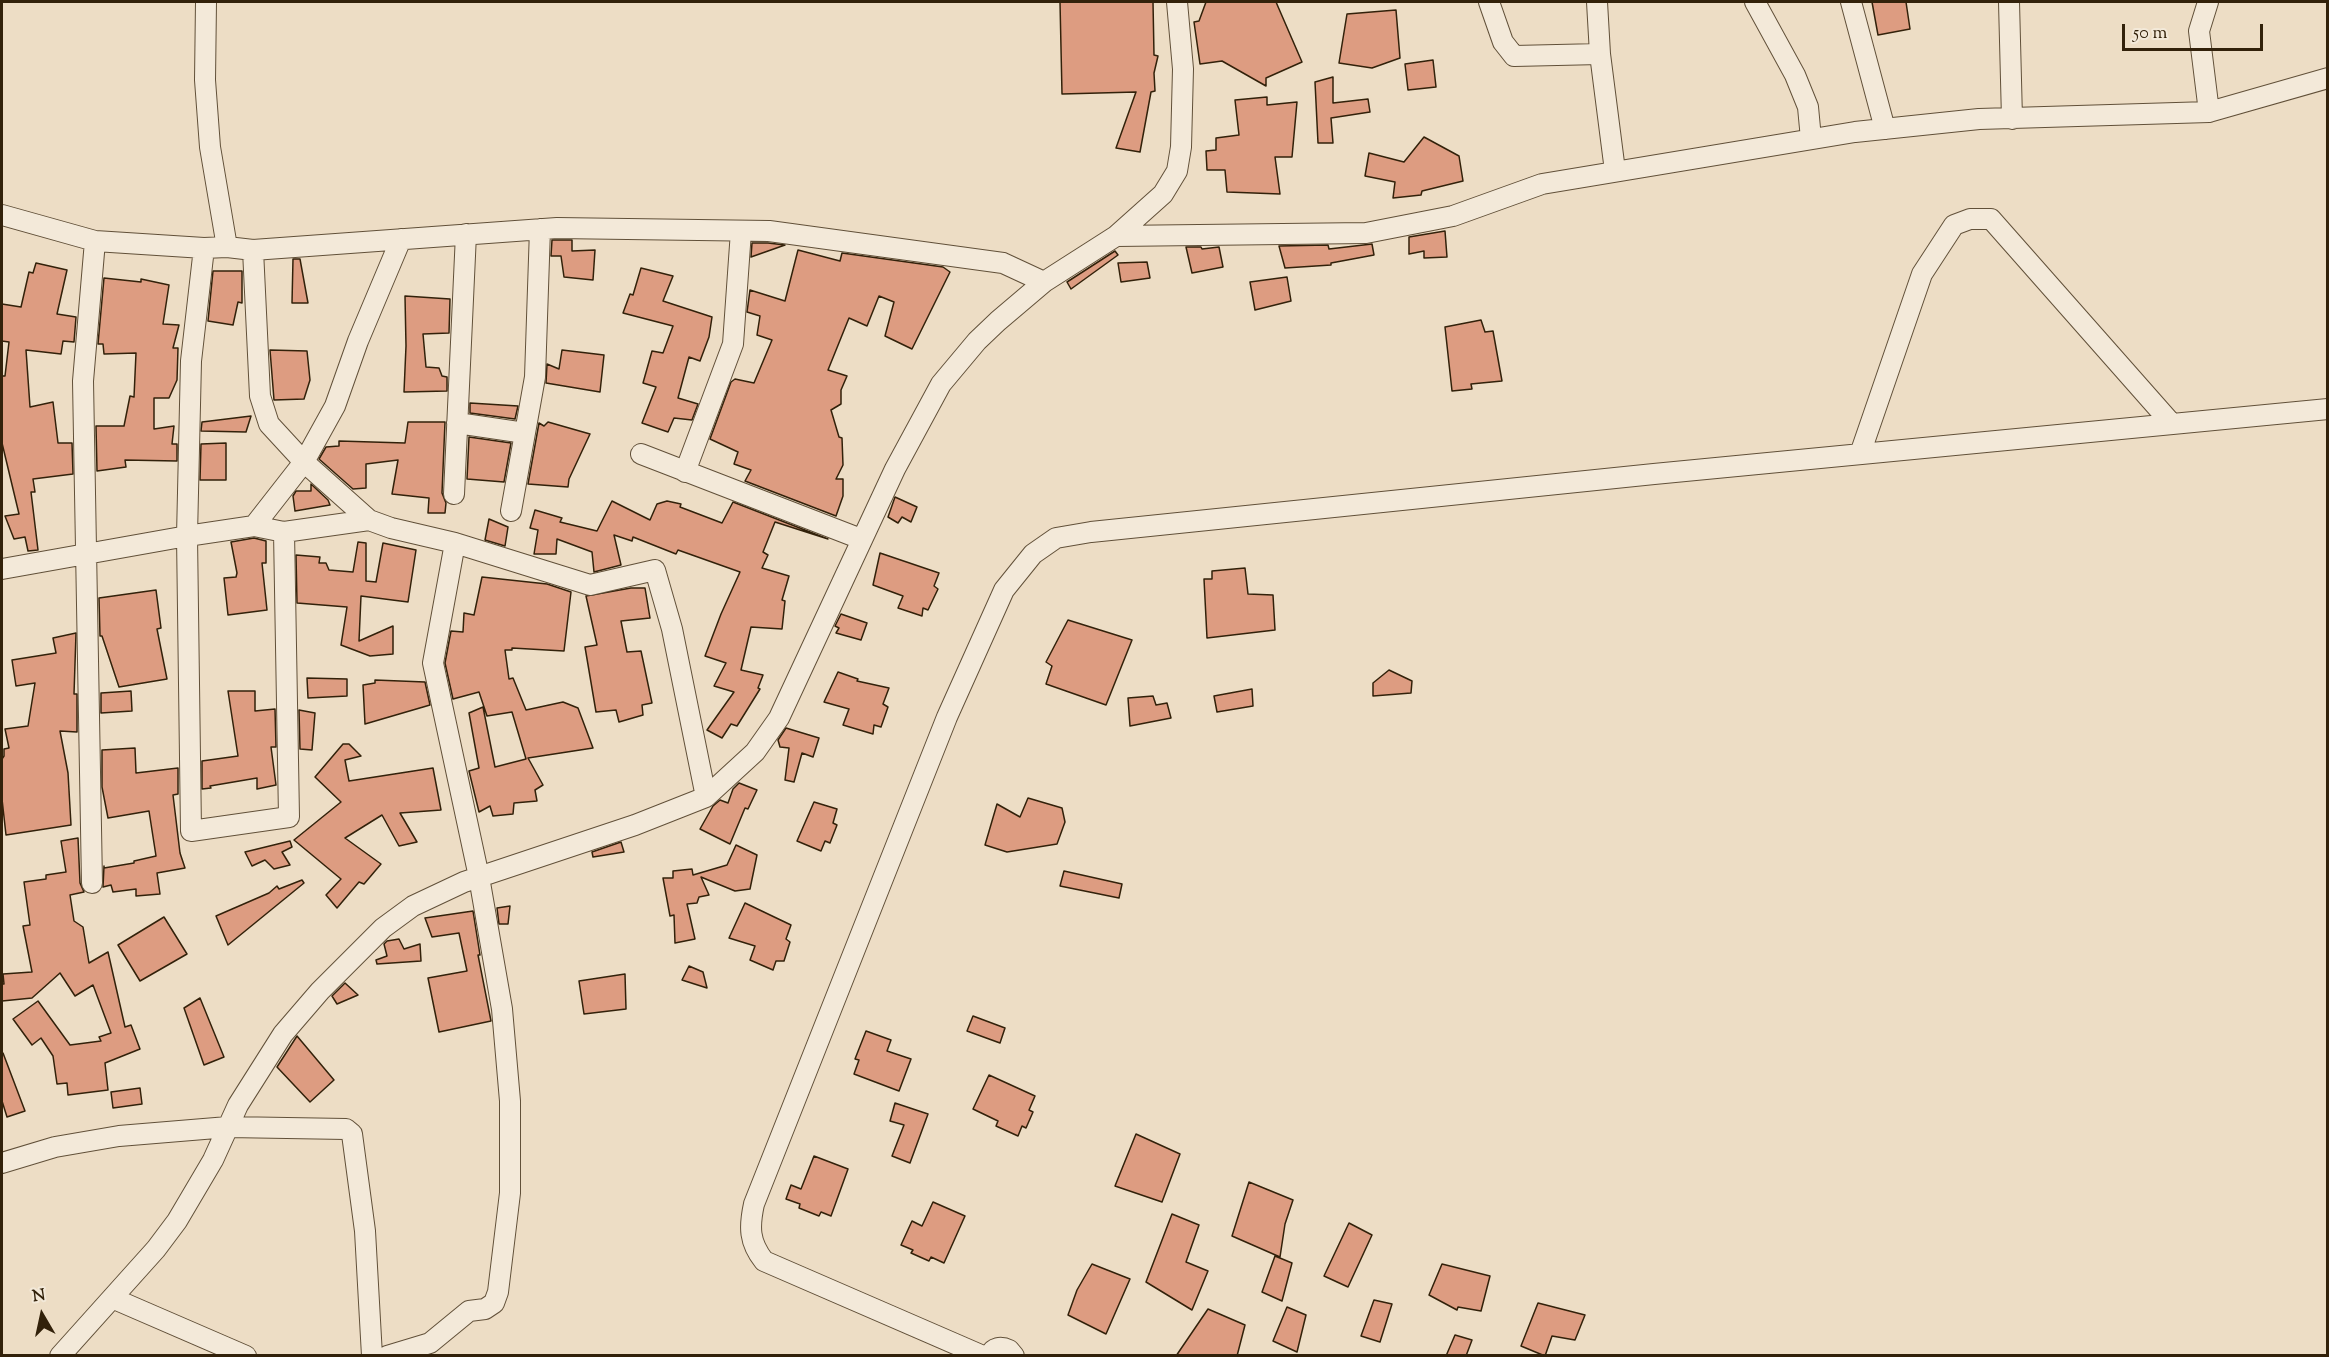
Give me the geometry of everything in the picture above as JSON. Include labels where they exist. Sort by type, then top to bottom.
[{"type":"street","points":[[206,2],[205,80],[210,147],[227,247]]},
{"type":"street","points":[[60,1356],[156,1249],[177,1221],[213,1160],[254,1078],[283,1034],[320,991],[383,928],[413,906],[479,877],[635,825],[706,797],[755,752],[778,718],[895,469],[941,384],[977,341],[1044,282],[1116,236],[1163,194],[1176,171],[1181,147],[1183,69],[1177,2]]},
{"type":"street","points":[[1489,2],[1503,42],[1514,56],[1600,54]]},
{"type":"street","points":[[1597,2],[1600,54],[1615,171]]},
{"type":"street","points":[[1755,2],[1795,75],[1808,107],[1811,139]]},
{"type":"street","points":[[1851,2],[1885,129]]},
{"type":"street","points":[[2009,2],[2012,119]]},
{"type":"street","points":[[2208,2],[2199,31],[2209,112]]},
{"type":"street","points":[[1116,236],[1366,233],[1453,216],[1542,184],[1811,139],[1979,120],[2209,112],[2328,78]]},
{"type":"street","points":[[2,215],[94,241],[253,250],[540,229],[769,231],[1003,263],[1044,282]]},
{"type":"street","points":[[1860,454],[1922,274],[1954,225],[1970,219],[1991,219],[2172,424]]},
{"type":"street","points":[[511,511],[535,377],[540,229]]},
{"type":"street","points":[[685,472],[733,344],[741,231]]},
{"type":"street","points":[[454,494],[466,234]]},
{"type":"street","points":[[254,526],[304,462],[335,406],[358,341],[401,239]]},
{"type":"street","points":[[92,883],[83,381],[94,241]]},
{"type":"street","points":[[204,248],[191,361],[187,536],[191,828],[194,832],[289,817],[284,532]]},
{"type":"street","points":[[253,250],[260,396],[269,424],[304,462],[369,520],[391,528],[455,543],[590,585],[655,570],[672,629],[706,797]]},
{"type":"street","points":[[982,1356],[764,1261],[756,1251],[751,1239],[749,1223],[754,1204],[947,717],[1004,590],[1033,554],[1056,538],[1091,532],[2328,409]]},
{"type":"street","points":[[457,423],[525,433]]},
{"type":"street","points":[[641,454],[861,539]]},
{"type":"street","points":[[2,569],[85,553],[254,526],[284,532],[369,520]]},
{"type":"street","points":[[387,1356],[431,1349],[469,1311],[485,1309],[494,1303],[498,1292],[510,1194],[510,1101],[502,1009],[479,877],[433,663],[455,543]]},
{"type":"street","points":[[2,1163],[56,1147],[119,1136],[228,1127],[346,1129],[352,1134],[365,1231],[372,1356]]},
{"type":"street","points":[[112,1298],[246,1356]]},
{"type":"street","points":[[989,1356],[994,1349],[999,1347],[1009,1350],[1014,1356]]},
{"type":"building","points":[[1060,2],[1153,2],[1154,55],[1158,56],[1154,73],[1155,91],[1151,92],[1140,152],[1116,148],[1136,92],[1062,94]]},
{"type":"building","points":[[1206,2],[1276,2],[1302,62],[1266,78],[1266,86],[1222,61],[1200,64],[1194,22],[1199,21]]},
{"type":"building","points":[[1872,2],[1906,2],[1910,29],[1878,35]]},
{"type":"building","points":[[1396,10],[1400,58],[1372,68],[1339,63],[1347,14]]},
{"type":"building","points":[[1433,60],[1436,87],[1408,90],[1405,64]]},
{"type":"building","points":[[1333,77],[1333,103],[1368,99],[1370,112],[1331,118],[1333,143],[1318,143],[1315,82]]},
{"type":"building","points":[[1267,97],[1267,105],[1297,102],[1292,157],[1275,157],[1280,194],[1227,192],[1225,170],[1207,170],[1206,151],[1216,150],[1216,138],[1239,135],[1235,100]]},
{"type":"building","points":[[1424,137],[1459,156],[1463,181],[1422,191],[1421,195],[1393,198],[1395,182],[1365,176],[1369,153],[1404,162]]},
{"type":"building","points":[[1445,231],[1447,257],[1424,258],[1424,251],[1409,254],[1409,237]]},
{"type":"building","points":[[552,240],[572,240],[572,251],[595,250],[593,280],[564,277],[561,256],[551,256]]},
{"type":"building","points":[[752,243],[768,243],[785,245],[751,257]]},
{"type":"building","points":[[1372,244],[1374,255],[1331,263],[1331,265],[1285,268],[1279,246],[1328,245],[1329,249]]},
{"type":"building","points":[[1186,247],[1201,247],[1202,249],[1219,247],[1223,267],[1192,273]]},
{"type":"building","points":[[798,250],[840,261],[842,253],[943,267],[950,272],[912,349],[885,336],[894,302],[879,296],[867,326],[849,318],[828,370],[847,376],[841,390],[841,404],[831,410],[839,437],[842,438],[843,465],[836,479],[843,479],[843,496],[836,516],[745,481],[751,470],[734,464],[738,452],[710,439],[731,382],[735,379],[754,383],[772,340],[757,335],[760,316],[747,312],[750,290],[785,301]]},
{"type":"building","points":[[1115,251],[1118,255],[1071,289],[1067,282]]},
{"type":"building","points":[[293,259],[300,259],[308,303],[292,303]]},
{"type":"building","points":[[1147,262],[1150,278],[1121,282],[1118,263]]},
{"type":"building","points":[[36,263],[67,270],[57,314],[76,317],[74,342],[63,341],[61,354],[26,350],[30,407],[53,402],[58,443],[72,443],[73,474],[33,479],[35,492],[31,492],[38,550],[28,551],[25,537],[14,539],[5,516],[19,514],[2,443],[2,376],[5,376],[9,342],[2,341],[2,304],[21,307],[29,272],[33,273]]},
{"type":"building","points":[[641,268],[673,276],[663,301],[712,317],[709,337],[700,361],[689,357],[678,398],[698,404],[692,420],[674,418],[668,432],[642,423],[656,387],[643,383],[652,351],[663,353],[673,326],[623,313],[630,294],[633,295]]},
{"type":"building","points":[[213,271],[242,271],[242,303],[238,302],[233,325],[208,321]]},
{"type":"building","points":[[1287,277],[1291,301],[1255,310],[1250,282]]},
{"type":"building","points":[[104,278],[141,282],[141,279],[169,285],[163,324],[179,325],[173,348],[178,348],[177,380],[169,398],[154,398],[154,429],[174,426],[172,444],[177,444],[177,461],[125,460],[126,467],[97,471],[96,426],[124,426],[130,396],[134,397],[136,353],[104,354],[103,344],[98,344]]},
{"type":"building","points":[[405,296],[450,299],[449,333],[423,334],[426,367],[439,368],[442,376],[447,377],[447,391],[404,392]]},
{"type":"building","points":[[1481,320],[1485,332],[1493,331],[1502,381],[1471,384],[1472,389],[1452,391],[1445,327]]},
{"type":"building","points":[[270,350],[307,351],[310,380],[304,399],[274,400]]},
{"type":"building","points":[[562,350],[604,355],[600,392],[546,383],[547,364],[559,369]]},
{"type":"building","points":[[470,403],[518,406],[515,419],[470,413]]},
{"type":"building","points":[[251,416],[246,432],[201,431],[202,422]]},
{"type":"building","points":[[408,422],[445,422],[442,493],[446,503],[445,513],[428,513],[429,498],[392,494],[398,460],[366,464],[366,488],[353,489],[319,459],[326,447],[339,446],[339,441],[405,443]]},
{"type":"building","points":[[548,422],[590,434],[569,479],[568,487],[528,484],[539,423],[544,426]]},
{"type":"building","points":[[469,437],[511,443],[504,482],[467,479]]},
{"type":"building","points":[[226,443],[226,480],[200,480],[201,444]]},
{"type":"building","points":[[311,484],[328,500],[330,505],[295,511],[293,496],[296,491],[311,491]]},
{"type":"building","points":[[895,497],[917,507],[911,522],[902,517],[898,523],[888,517]]},
{"type":"building","points":[[612,501],[650,520],[657,504],[667,501],[681,504],[680,507],[722,523],[733,502],[828,539],[775,522],[763,552],[768,555],[762,568],[789,576],[782,600],[785,601],[782,629],[751,627],[741,670],[763,675],[758,688],[760,689],[737,726],[731,724],[722,738],[707,730],[734,692],[714,686],[726,663],[705,656],[740,572],[678,550],[676,554],[633,537],[632,541],[614,535],[621,565],[594,572],[592,552],[557,539],[556,554],[534,554],[538,530],[530,528],[535,510],[562,518],[560,522],[597,531]]},
{"type":"building","points":[[489,519],[508,527],[505,546],[485,540]]},
{"type":"building","points":[[254,538],[266,541],[266,563],[262,563],[267,610],[228,615],[224,578],[236,577],[237,573],[231,542]]},
{"type":"building","points":[[358,542],[366,543],[366,581],[376,582],[383,543],[416,550],[408,602],[361,596],[359,641],[393,626],[393,654],[370,656],[341,645],[347,607],[297,603],[296,555],[320,557],[319,563],[326,563],[329,570],[353,572]]},
{"type":"building","points":[[880,553],[939,573],[934,586],[938,589],[928,610],[923,608],[922,616],[898,608],[903,596],[873,585]]},
{"type":"building","points":[[1245,568],[1248,594],[1273,595],[1275,630],[1207,638],[1204,579],[1212,579],[1212,571]]},
{"type":"building","points":[[482,577],[547,584],[571,592],[564,651],[512,648],[512,650],[505,650],[509,679],[513,678],[526,710],[563,702],[578,708],[593,748],[528,758],[543,785],[535,790],[537,801],[514,803],[513,814],[493,816],[490,806],[479,812],[469,771],[479,768],[469,713],[483,707],[495,767],[526,759],[512,712],[487,716],[479,692],[453,699],[445,663],[451,631],[463,632],[464,613],[474,615]]},
{"type":"building","points":[[631,588],[645,588],[650,618],[621,621],[627,652],[641,651],[652,703],[642,705],[643,715],[619,722],[616,710],[596,712],[585,647],[597,645],[586,596]]},
{"type":"building","points":[[156,590],[161,628],[157,629],[167,679],[119,687],[102,636],[100,636],[99,598]]},
{"type":"building","points":[[841,614],[867,623],[861,640],[836,633],[839,628],[835,626]]},
{"type":"building","points":[[1068,620],[1132,640],[1106,705],[1046,684],[1052,666],[1046,662]]},
{"type":"building","points":[[76,633],[74,694],[77,694],[77,732],[60,731],[68,773],[71,825],[6,835],[2,799],[2,759],[4,749],[9,748],[5,729],[28,726],[35,683],[16,686],[12,660],[56,653],[53,638]]},
{"type":"building","points":[[1389,670],[1412,681],[1411,693],[1373,696],[1373,683]]},
{"type":"building","points":[[838,672],[858,679],[857,681],[889,688],[883,704],[888,707],[881,727],[874,725],[873,734],[843,725],[849,709],[824,702]]},
{"type":"building","points":[[307,678],[347,679],[347,696],[308,698]]},
{"type":"building","points":[[375,680],[425,682],[430,705],[365,724],[363,685],[375,683]]},
{"type":"building","points":[[1252,689],[1253,706],[1217,712],[1214,696]]},
{"type":"building","points":[[131,691],[132,711],[101,713],[101,693]]},
{"type":"building","points":[[228,691],[255,691],[255,711],[275,709],[276,747],[271,747],[276,785],[257,789],[257,778],[202,789],[202,761],[238,756]]},
{"type":"building","points":[[1153,696],[1156,705],[1167,703],[1171,718],[1130,726],[1128,698]]},
{"type":"building","points":[[299,710],[315,713],[312,750],[300,749]]},
{"type":"building","points":[[786,728],[819,738],[813,757],[802,753],[794,782],[785,780],[789,748],[780,747],[778,740]]},
{"type":"building","points":[[343,744],[349,744],[361,756],[345,760],[349,781],[433,768],[441,810],[400,813],[417,842],[399,846],[382,815],[345,838],[381,864],[364,884],[359,882],[337,908],[326,895],[341,879],[294,840],[341,802],[315,777]]},
{"type":"building","points":[[135,748],[136,773],[178,768],[178,794],[173,795],[180,853],[185,868],[157,873],[160,894],[136,896],[136,889],[113,892],[111,885],[103,887],[104,866],[104,868],[134,863],[134,861],[156,856],[149,811],[108,818],[102,787],[102,750]]},
{"type":"building","points":[[739,783],[757,790],[748,809],[745,808],[730,844],[700,829],[713,806],[720,800],[728,803],[733,789]]},
{"type":"building","points":[[1028,798],[1062,808],[1065,822],[1057,844],[1007,852],[985,845],[997,804],[1020,817]]},
{"type":"building","points":[[814,802],[837,809],[833,823],[837,825],[830,843],[825,841],[821,851],[797,841]]},
{"type":"building","points":[[78,838],[80,883],[84,892],[70,895],[74,921],[83,927],[89,963],[108,952],[125,1027],[131,1025],[140,1049],[105,1063],[108,1090],[68,1095],[67,1083],[57,1084],[53,1056],[41,1038],[32,1045],[13,1019],[38,1001],[70,1045],[101,1041],[99,1037],[111,1033],[93,985],[75,996],[60,973],[32,998],[2,1001],[2,984],[4,984],[3,974],[32,972],[23,926],[30,925],[24,882],[46,879],[46,875],[66,872],[61,841]]},
{"type":"building","points":[[290,841],[292,847],[282,852],[290,865],[274,869],[265,860],[252,866],[245,852]]},
{"type":"building","points":[[621,842],[624,852],[593,857],[592,852]]},
{"type":"building","points":[[736,845],[757,855],[750,889],[735,891],[701,877],[709,895],[699,897],[697,903],[687,904],[695,939],[675,943],[674,915],[670,916],[663,878],[673,878],[673,871],[692,869],[693,875],[727,865]]},
{"type":"building","points":[[1064,871],[1122,884],[1119,898],[1060,886]]},
{"type":"building","points":[[302,880],[304,883],[228,945],[216,916],[269,893],[277,886],[279,889]]},
{"type":"building","points":[[745,903],[791,925],[786,939],[790,942],[784,961],[776,961],[773,970],[750,960],[755,946],[729,938]]},
{"type":"building","points":[[510,906],[508,924],[499,924],[497,908]]},
{"type":"building","points":[[473,911],[480,955],[478,955],[491,1021],[439,1032],[428,978],[467,971],[459,933],[432,937],[425,918]]},
{"type":"building","points":[[164,917],[187,954],[140,981],[118,945]]},
{"type":"building","points":[[399,939],[404,949],[420,944],[421,961],[377,964],[376,960],[387,956],[384,944],[387,941]]},
{"type":"building","points":[[689,966],[703,972],[707,988],[682,980]]},
{"type":"building","points":[[625,974],[626,1009],[584,1014],[579,981]]},
{"type":"building","points":[[345,983],[358,995],[337,1004],[332,996]]},
{"type":"building","points":[[200,998],[224,1057],[204,1065],[184,1008]]},
{"type":"building","points":[[973,1016],[1005,1028],[1000,1043],[967,1031]]},
{"type":"building","points":[[866,1031],[891,1040],[887,1051],[911,1059],[899,1091],[854,1074],[859,1060],[855,1059]]},
{"type":"building","points":[[297,1036],[334,1080],[310,1102],[277,1067]]},
{"type":"building","points":[[2,1053],[25,1111],[7,1117],[2,1101]]},
{"type":"building","points":[[989,1075],[1035,1096],[1029,1110],[1033,1112],[1026,1128],[1022,1126],[1018,1136],[996,1126],[998,1121],[973,1109]]},
{"type":"building","points":[[140,1088],[142,1104],[113,1108],[111,1092]]},
{"type":"building","points":[[895,1103],[928,1114],[910,1163],[892,1156],[904,1125],[890,1121]]},
{"type":"building","points":[[1136,1134],[1180,1154],[1162,1202],[1115,1186]]},
{"type":"building","points":[[814,1156],[848,1169],[831,1216],[821,1212],[819,1216],[799,1208],[800,1204],[786,1199],[791,1185],[801,1189]]},
{"type":"building","points":[[1249,1182],[1293,1200],[1285,1224],[1280,1257],[1232,1236]]},
{"type":"building","points":[[933,1202],[965,1216],[944,1263],[931,1257],[929,1261],[911,1253],[913,1250],[901,1245],[912,1221],[922,1226]]},
{"type":"building","points":[[1172,1214],[1199,1225],[1186,1262],[1208,1271],[1192,1310],[1146,1282]]},
{"type":"building","points":[[1349,1223],[1372,1235],[1348,1287],[1324,1276]]},
{"type":"building","points":[[1275,1256],[1292,1263],[1282,1301],[1262,1292]]},
{"type":"building","points":[[1092,1264],[1130,1279],[1106,1334],[1068,1315],[1077,1290]]},
{"type":"building","points":[[1442,1264],[1490,1276],[1481,1311],[1458,1307],[1457,1310],[1429,1295]]},
{"type":"building","points":[[1374,1300],[1392,1304],[1380,1342],[1361,1336]]},
{"type":"building","points":[[1538,1303],[1585,1315],[1575,1340],[1552,1336],[1545,1356],[1521,1346]]},
{"type":"building","points":[[1287,1307],[1306,1315],[1297,1352],[1273,1341]]},
{"type":"building","points":[[1208,1309],[1245,1325],[1237,1356],[1176,1356]]},
{"type":"building","points":[[1455,1335],[1472,1340],[1466,1356],[1446,1356]]}]
